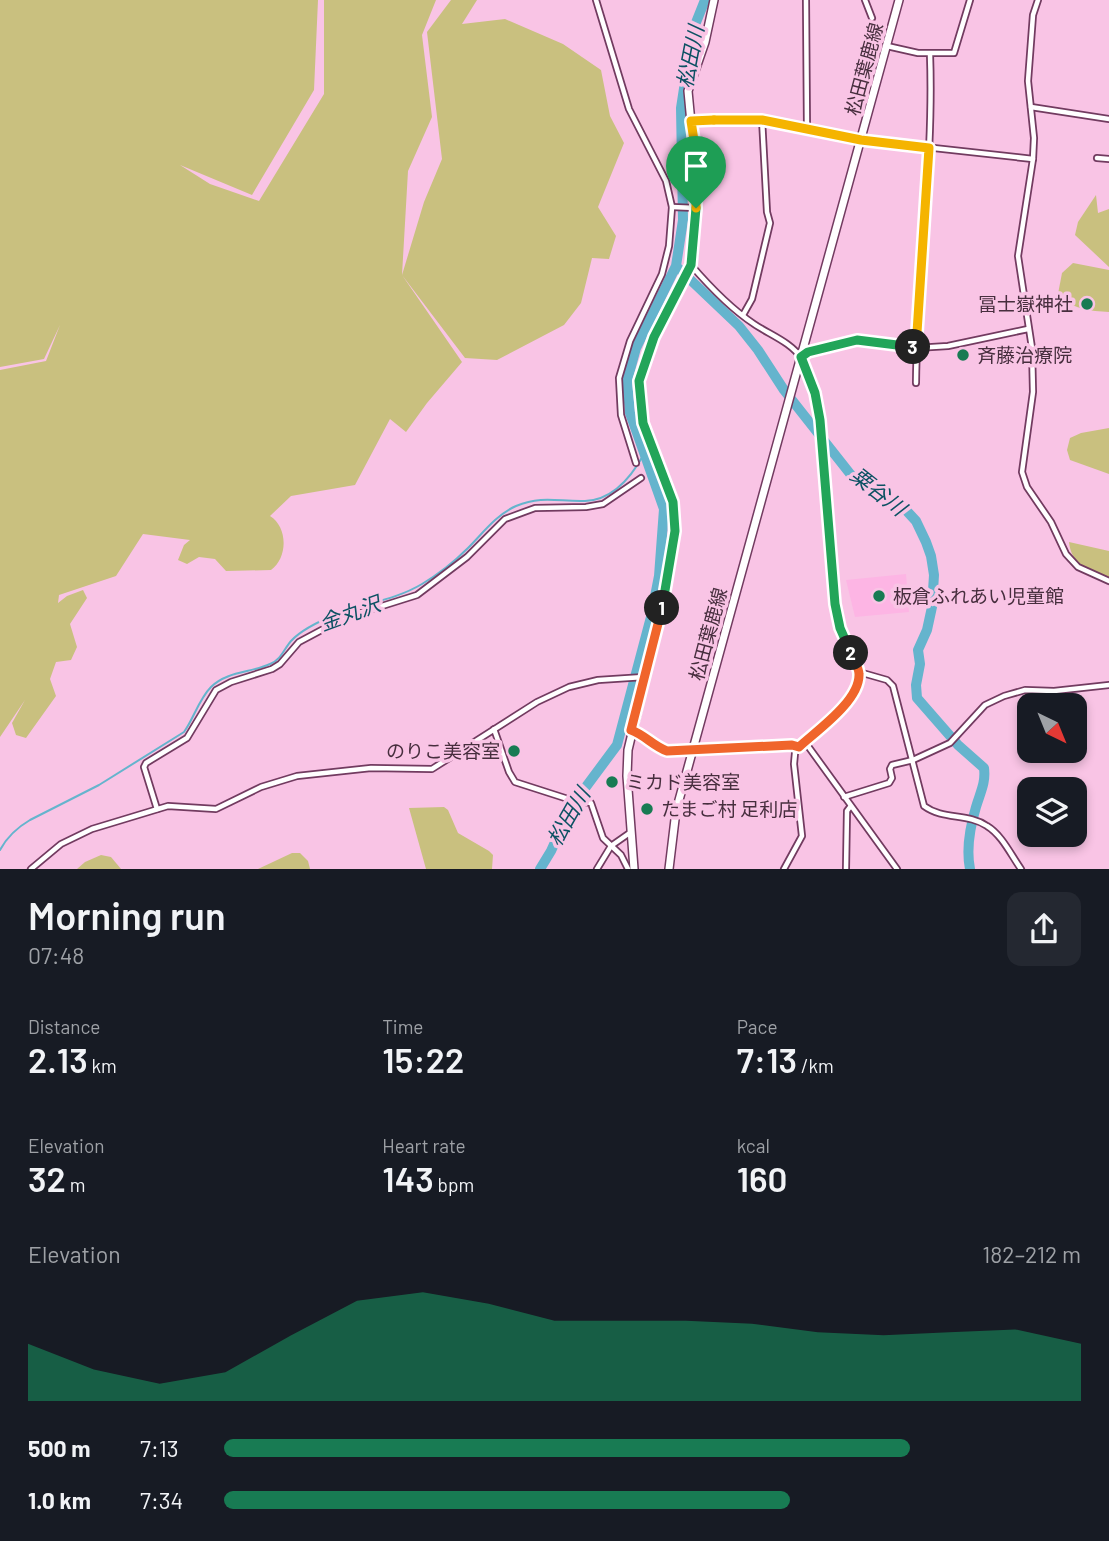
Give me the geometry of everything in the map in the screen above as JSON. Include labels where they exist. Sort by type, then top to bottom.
[{"type":"main road","points":[[634,869],[626,776],[631,730],[669,574],[675,521],[669,488],[643,423],[639,381],[654,337],[690,267],[695,147],[688,91],[705,42],[714,0]]},
{"type":"main road","name":"松田葉鹿線","points":[[669,869],[676,811],[692,750],[899,0]]},
{"type":"street","points":[[596,0],[629,109],[666,181],[674,207],[662,274],[630,341],[619,378],[621,415],[636,463]]},
{"type":"street","points":[[806,0],[807,128]]},
{"type":"street","points":[[865,0],[872,18]]},
{"type":"street","points":[[886,46],[930,54],[954,52],[970,0]]},
{"type":"street","points":[[1038,0],[1033,15],[1028,81],[1033,159],[1018,256],[1032,348],[1033,392],[1023,464],[1024,480],[1051,522],[1066,554],[1078,567],[1109,581]]},
{"type":"street","points":[[916,383],[932,99],[930,54]]},
{"type":"street","points":[[1031,107],[1109,119]]},
{"type":"street","points":[[743,315],[752,299],[770,223],[767,212],[762,120]]},
{"type":"street","points":[[691,121],[762,120],[861,140],[1033,159]]},
{"type":"street","points":[[1097,158],[1109,159]]},
{"type":"street","points":[[674,207],[694,207]]},
{"type":"street","points":[[690,267],[743,315],[785,342],[801,357],[815,393],[821,428],[837,617],[859,672],[850,698],[795,753],[802,836],[784,869]]},
{"type":"street","points":[[801,357],[808,352],[857,340],[916,348],[948,346],[1028,328]]},
{"type":"street","points":[[157,809],[144,767],[187,738],[216,690],[231,682],[272,669],[280,664],[299,642],[344,618],[416,595],[448,573],[496,526],[514,514],[535,508],[603,504],[641,478]]},
{"type":"street","points":[[859,672],[887,680],[893,686],[924,806],[942,815],[984,823],[995,832],[1021,869]]},
{"type":"street","points":[[31,869],[54,849],[84,832],[157,809],[186,806],[216,809],[261,787],[297,776],[370,768],[432,769],[537,702],[569,688],[598,680],[644,677]]},
{"type":"street","points":[[844,797],[889,783],[892,778],[890,766],[913,760],[950,743],[985,705],[1004,696],[1025,691],[1055,691],[1109,685]]},
{"type":"street","points":[[494,729],[515,782],[568,799],[591,803],[601,834],[621,855],[628,869]]},
{"type":"street","points":[[631,730],[667,751],[792,745],[799,747]]},
{"type":"street","points":[[805,742],[897,869]]},
{"type":"street","points":[[846,869],[847,811],[850,807]]},
{"type":"street","points":[[597,869],[611,846],[631,831]]},
{"type":"shaded area","points":[[0,0],[318,0],[314,90],[252,195],[180,165],[210,184],[259,201],[324,94],[324,0],[436,0],[422,35],[432,117],[408,171],[402,275],[462,362],[406,432],[390,419],[355,485],[291,496],[270,516],[280,527],[284,543],[281,558],[271,570],[226,571],[215,559],[199,557],[187,564],[178,560],[184,545],[190,540],[143,534],[116,576],[59,595],[58,603],[83,590],[87,598],[70,624],[77,647],[71,660],[56,662],[50,679],[56,696],[26,738],[16,735],[12,723],[25,700],[0,737],[0,370],[46,361],[60,325],[44,359],[0,367]]},
{"type":"shaded area","points":[[451,0],[477,0],[462,24],[505,19],[563,44],[601,70],[610,116],[624,143],[598,207],[616,236],[609,259],[592,258],[581,303],[564,325],[497,360],[465,358],[402,275],[424,202],[442,159],[427,32]]},
{"type":"shaded area","points":[[1096,195],[1098,213],[1109,209],[1109,267],[1075,235],[1078,222]]},
{"type":"shaded area","points":[[1073,263],[1109,270],[1109,312],[1075,306],[1058,294],[1062,273]]},
{"type":"shaded area","points":[[1109,428],[1109,474],[1070,460],[1067,450],[1070,438],[1081,433]]},
{"type":"shaded area","points":[[1069,542],[1109,551],[1109,578],[1078,562]]},
{"type":"shaded area","name":"板倉ふれあい児童館","points":[[906,574],[909,612],[855,617],[846,580]]},
{"type":"shaded area","points":[[444,807],[458,833],[493,855],[492,869],[426,869],[409,808]]},
{"type":"shaded area","points":[[292,853],[300,853],[308,861],[310,869],[258,869]]},
{"type":"shaded area","points":[[101,855],[111,857],[121,869],[77,869],[85,862]]},
{"type":"waterway","name":"松田川","points":[[540,869],[571,807],[617,745],[651,617],[659,576],[664,509],[630,413],[627,381],[636,348],[676,266],[683,220],[681,108],[693,30],[705,0]]},
{"type":"waterway","name":"粟谷川","points":[[678,268],[739,326],[784,390],[855,480],[869,486],[882,498],[895,502],[916,521],[931,556],[934,575],[932,607],[927,630],[918,650],[920,664],[916,685],[917,698],[958,745],[984,768],[983,783],[969,838],[970,869]]},
{"type":"waterway","name":"金丸沢","points":[[0,850],[9,837],[26,823],[99,785],[184,732],[203,697],[217,682],[274,662],[296,637],[319,622],[401,594],[422,584],[452,563],[496,519],[516,506],[535,501],[595,500],[604,496],[627,478],[644,454]]},
{"type":"place","name":"冨士嶽神社","points":[[1087,304]]},
{"type":"place","name":"斉藤治療院","points":[[963,355]]},
{"type":"place","name":"板倉ふれあい児童館","points":[[879,596]]},
{"type":"place","name":"のりこ美容室","points":[[514,751]]},
{"type":"place","name":"ミカド美容室","points":[[612,782]]},
{"type":"place","name":"たまご村 足利店","points":[[647,809]]},
{"type":"route","points":[[762,120],[861,140],[929,148],[916,348],[865,339],[823,347],[801,357],[815,393],[820,420],[837,617],[859,678],[843,707],[799,747],[792,745],[667,751],[631,730],[664,599],[675,531],[669,488],[643,423],[639,381],[654,337],[691,265],[695,244],[696,208],[695,147],[691,121],[762,120]]}]
